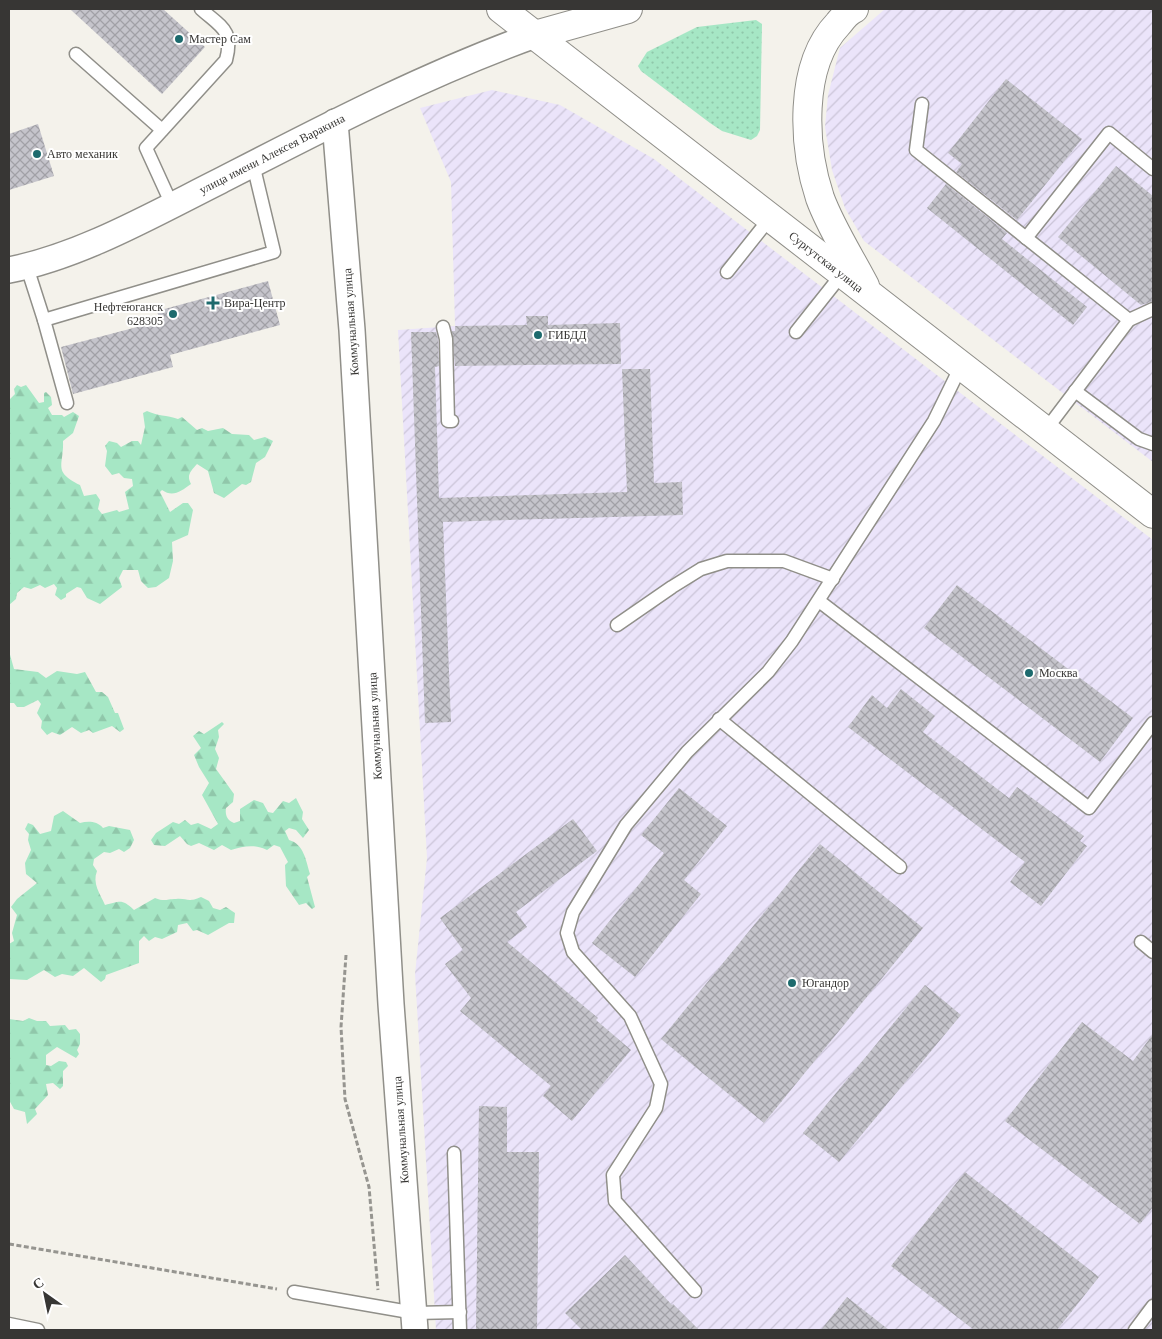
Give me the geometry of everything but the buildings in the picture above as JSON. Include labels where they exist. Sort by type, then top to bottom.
[{"type":"main road","name":"Сургутская улица","points":[[501,9],[1153,514]]},
{"type":"main road","points":[[535,35],[628,9]]},
{"type":"main road","points":[[854,9],[848,12],[829,32],[818,54],[810,85],[807,133],[812,169],[821,200],[872,298]]},
{"type":"street","name":"улица имени Алексея Варакина","points":[[18,269],[104,238],[335,122],[453,67],[535,35]]},
{"type":"street","name":"Коммунальная улица","points":[[335,122],[352,240],[352,330],[391,1004],[415,1322]]},
{"type":"lane","points":[[172,205],[146,148],[226,60],[230,45],[226,31],[201,9]]},
{"type":"lane","points":[[76,54],[162,130]]},
{"type":"lane","points":[[922,104],[916,150],[1128,320]]},
{"type":"lane","points":[[1026,238],[1109,133],[1153,169]]},
{"type":"lane","points":[[44,320],[274,252],[253,164]]},
{"type":"lane","points":[[727,272],[770,218]]},
{"type":"lane","points":[[18,269],[44,320],[67,403]]},
{"type":"lane","points":[[796,332],[842,274]]},
{"type":"lane","points":[[1044,431],[1128,320],[1153,309]]},
{"type":"lane","points":[[443,327],[446,339],[448,421],[452,421]]},
{"type":"lane","points":[[696,1291],[615,1201],[613,1174],[656,1108],[661,1084],[630,1016],[573,952],[567,933],[573,912],[626,825],[687,752],[768,672],[819,601],[934,421],[961,366]]},
{"type":"lane","points":[[1075,391],[1139,439],[1153,444]]},
{"type":"lane","points":[[617,625],[701,569],[727,561],[784,561],[833,580]]},
{"type":"lane","points":[[819,601],[1089,808],[1153,723]]},
{"type":"lane","points":[[719,719],[900,867]]},
{"type":"lane","points":[[1141,942],[1153,952]]},
{"type":"lane","points":[[454,1153],[460,1330]]},
{"type":"lane","points":[[294,1292],[380,1307],[415,1322],[460,1312]]},
{"type":"lane","points":[[1135,1330],[1153,1306]]},
{"type":"lane","points":[[9,1324],[38,1330]]},
{"type":"path","points":[[346,955],[341,1027],[345,1099],[369,1187],[380,1307]]},
{"type":"path","points":[[9,1244],[294,1292]]},
{"type":"shaded area","points":[[885,9],[1153,9],[1153,462],[864,241],[845,208],[832,170],[825,127],[828,95],[840,48]]},
{"type":"shaded area","points":[[492,90],[560,105],[654,159],[1153,540],[1153,1330],[436,1330],[415,974],[427,858],[398,330],[455,326],[451,182],[420,108]]},
{"type":"green space","points":[[756,20],[762,24],[760,130],[757,136],[751,140],[722,131],[641,71],[638,66],[647,52],[697,27]]},
{"type":"green space","points":[[17,385],[21,387],[26,385],[39,403],[44,402],[44,393],[46,392],[51,397],[52,405],[48,408],[52,415],[62,415],[64,417],[73,412],[79,416],[73,433],[63,441],[61,467],[66,476],[80,485],[84,496],[96,494],[100,500],[98,509],[102,514],[129,509],[125,492],[133,486],[132,479],[124,478],[119,473],[112,475],[105,466],[107,451],[105,446],[109,441],[117,443],[121,447],[132,441],[138,441],[141,445],[145,427],[143,413],[147,411],[178,419],[182,417],[197,430],[202,428],[208,431],[223,428],[232,434],[249,435],[254,440],[265,437],[273,441],[265,457],[256,463],[251,482],[246,485],[242,484],[224,498],[214,493],[208,471],[197,464],[189,476],[191,484],[177,493],[162,490],[160,492],[170,512],[183,503],[188,503],[193,510],[188,535],[172,542],[173,561],[169,578],[156,587],[148,588],[141,581],[138,570],[123,570],[119,578],[122,587],[100,604],[87,598],[81,588],[77,587],[66,594],[66,597],[61,600],[55,595],[57,588],[54,584],[45,588],[40,585],[31,589],[24,587],[17,593],[16,599],[9,605],[9,400],[15,394],[14,389]]},
{"type":"green space","points":[[9,651],[14,669],[38,672],[46,678],[57,671],[77,674],[85,672],[96,692],[102,692],[108,697],[115,713],[118,713],[124,729],[120,732],[112,726],[93,733],[89,730],[81,733],[72,727],[60,735],[52,732],[47,735],[41,728],[42,721],[37,713],[41,704],[38,700],[24,707],[17,707],[14,703],[9,703]]},
{"type":"green space","points":[[222,722],[224,724],[218,730],[219,737],[215,749],[219,758],[216,769],[234,794],[233,802],[226,808],[227,817],[234,823],[240,821],[240,809],[254,800],[263,803],[268,812],[273,813],[283,801],[289,803],[296,798],[303,812],[302,819],[309,830],[303,838],[296,830],[289,828],[285,831],[289,840],[298,845],[306,859],[310,874],[307,877],[315,907],[312,909],[306,903],[299,905],[286,886],[285,865],[288,862],[280,847],[274,845],[267,850],[249,846],[231,850],[222,845],[214,850],[199,843],[191,846],[180,836],[165,846],[154,845],[151,840],[156,833],[173,822],[179,824],[185,820],[191,825],[198,823],[211,829],[218,824],[202,795],[209,783],[194,755],[201,748],[193,736],[199,731],[204,734]]},
{"type":"green space","points":[[63,811],[80,823],[92,822],[103,828],[109,826],[130,830],[134,840],[130,848],[124,852],[119,849],[110,853],[104,852],[94,859],[93,865],[97,871],[95,880],[105,905],[121,902],[134,910],[155,898],[163,900],[190,900],[201,897],[209,901],[213,908],[220,910],[226,907],[235,913],[234,923],[229,923],[208,935],[197,930],[193,931],[187,923],[178,925],[177,932],[162,939],[155,937],[149,941],[144,936],[139,941],[139,963],[106,975],[105,979],[101,982],[84,968],[73,976],[62,974],[55,977],[44,970],[27,980],[9,979],[9,944],[14,941],[12,933],[17,915],[11,907],[17,899],[37,883],[26,874],[25,863],[31,850],[28,840],[29,834],[25,829],[28,823],[33,825],[40,834],[51,831],[54,816]]},
{"type":"green space","points":[[29,1018],[37,1021],[46,1021],[50,1026],[65,1025],[69,1030],[76,1029],[80,1034],[80,1044],[77,1050],[79,1054],[76,1058],[57,1047],[46,1055],[46,1065],[51,1066],[59,1061],[66,1062],[68,1066],[63,1071],[63,1086],[60,1089],[53,1083],[46,1084],[48,1095],[35,1109],[37,1114],[27,1124],[25,1112],[14,1109],[9,1100],[9,1019],[23,1021]]},
{"type":"place","name":"Мастер Сам","points":[[179,39]]},
{"type":"place","name":"Авто механик","points":[[37,154]]},
{"type":"place","name":"Вира-Центр","points":[[213,303]]},
{"type":"place","name":"Нефтеюганск 628305","points":[[173,314]]},
{"type":"place","name":"ГИБДД","points":[[538,335]]},
{"type":"place","name":"Москва","points":[[1029,673]]},
{"type":"place","name":"Югандор","points":[[792,983]]}]
